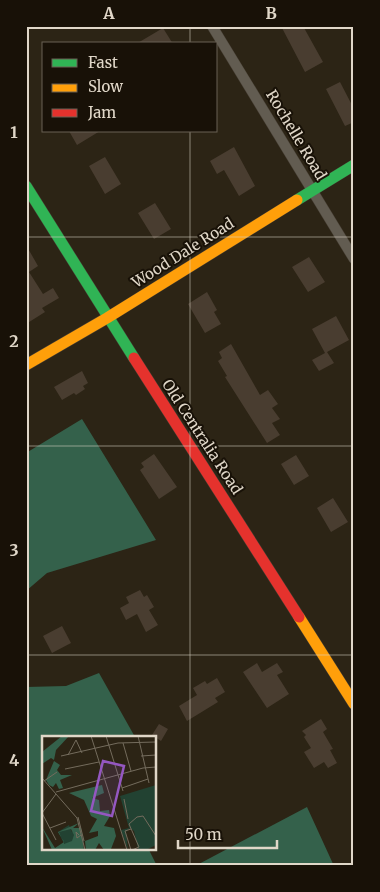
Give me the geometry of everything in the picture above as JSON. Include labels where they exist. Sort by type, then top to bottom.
[{"type":"street","name":"Rochelle Road","points":[[212,26],[354,259]]},
{"type":"street","name":"Wood Dale Road","points":[[26,365],[107,318],[354,165]]},
{"type":"street","name":"Old Centralia Road","points":[[26,186],[107,318],[288,598],[354,704]]},
{"type":"green space","points":[[82,419],[156,540],[47,573],[26,591],[26,453]]},
{"type":"green space","points":[[99,673],[134,736],[42,736],[42,850],[149,850],[157,866],[26,866],[26,687],[66,686]]},
{"type":"green space","points":[[307,807],[334,866],[195,866]]},
{"type":"building","points":[[281,26],[303,26],[323,62],[305,72]]},
{"type":"building","points":[[163,28],[172,42],[139,42]]},
{"type":"building","points":[[340,82],[354,109],[354,122],[345,126],[326,89]]},
{"type":"building","points":[[70,132],[98,132],[77,145]]},
{"type":"building","points":[[234,147],[255,186],[239,196],[224,170],[217,174],[210,161]]},
{"type":"building","points":[[105,157],[121,184],[105,194],[89,166]]},
{"type":"building","points":[[155,203],[171,229],[154,239],[138,213]]},
{"type":"building","points":[[26,245],[38,266],[29,272],[43,294],[53,288],[59,298],[42,308],[45,312],[26,324]]},
{"type":"building","points":[[309,257],[325,282],[308,292],[292,267]]},
{"type":"building","points":[[207,292],[217,310],[214,312],[221,324],[205,333],[188,304]]},
{"type":"building","points":[[336,316],[349,340],[327,352],[334,363],[319,371],[312,360],[325,353],[312,329]]},
{"type":"building","points":[[231,344],[260,395],[268,390],[278,404],[272,408],[280,419],[272,423],[280,435],[267,443],[225,377],[227,376],[218,361],[222,358],[219,352]]},
{"type":"building","points":[[82,371],[88,383],[83,386],[85,389],[76,395],[74,393],[62,400],[54,387]]},
{"type":"building","points":[[154,454],[177,487],[159,499],[140,470],[144,467],[141,463]]},
{"type":"building","points":[[296,455],[309,476],[294,485],[281,464]]},
{"type":"building","points":[[333,498],[348,522],[331,532],[317,508]]},
{"type":"building","points":[[140,590],[144,597],[147,595],[154,607],[149,610],[158,625],[146,632],[137,614],[126,620],[120,608],[129,603],[126,597]]},
{"type":"building","points":[[62,626],[71,643],[52,653],[43,636]]},
{"type":"building","points":[[257,663],[262,672],[277,663],[283,672],[277,675],[289,694],[267,708],[243,672]]},
{"type":"building","points":[[217,678],[225,692],[215,698],[218,702],[187,721],[179,706],[197,695],[193,688],[205,681],[207,684]]},
{"type":"building","points":[[321,719],[327,729],[323,732],[333,749],[330,750],[337,763],[328,768],[324,762],[314,768],[304,752],[311,748],[304,737],[306,735],[302,731]]},
{"type":"building","points":[[159,724],[168,729],[161,741],[152,735]]},
{"type":"traffic: fast","points":[[297,200],[354,165]]},
{"type":"traffic: fast","points":[[26,186],[134,358]]},
{"type":"traffic: slow","points":[[26,365],[107,318],[297,200]]},
{"type":"traffic: slow","points":[[299,617],[354,704]]},
{"type":"traffic: jam","points":[[134,358],[299,617]]}]
